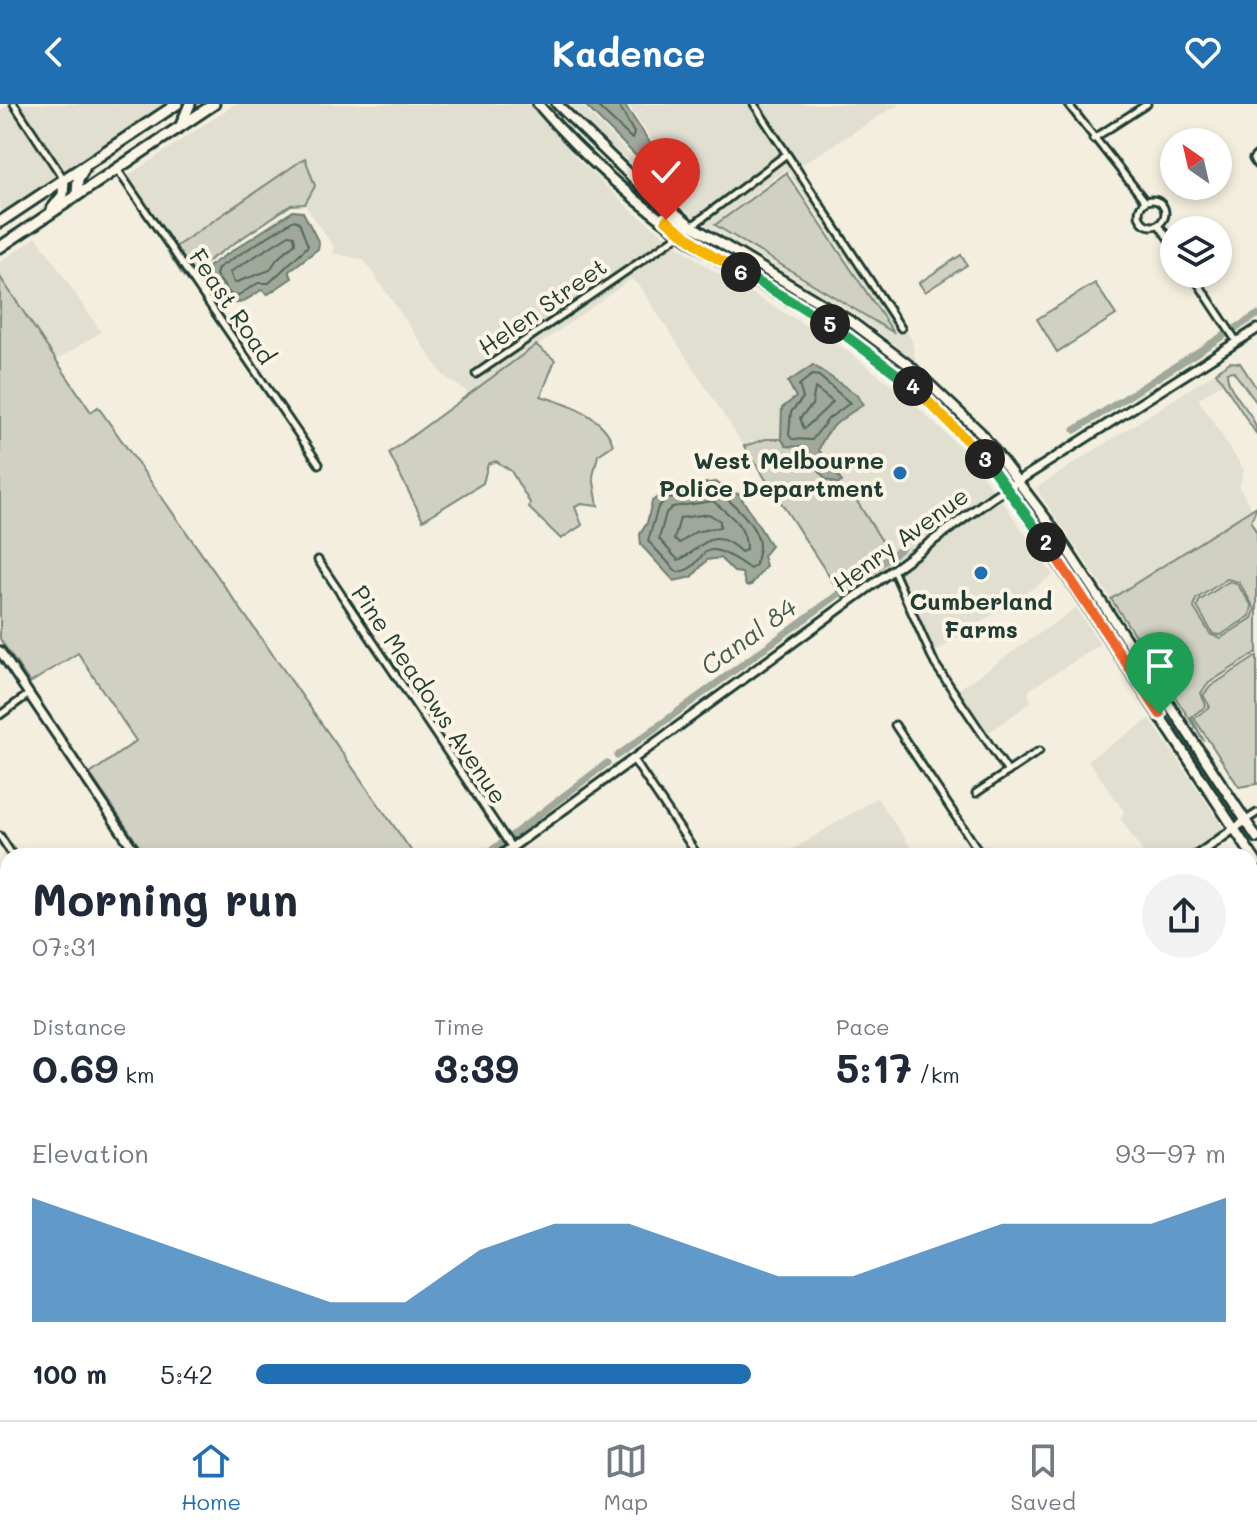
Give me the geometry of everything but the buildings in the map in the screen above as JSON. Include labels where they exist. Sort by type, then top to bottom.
[{"type":"main road","points":[[0,222],[177,104]]},
{"type":"main road","points":[[181,126],[190,104]]},
{"type":"main road","points":[[538,104],[601,169],[681,232],[711,255],[845,334],[919,391],[964,435],[1009,488],[1247,848]]},
{"type":"main road","points":[[557,104],[642,187],[692,226],[849,320],[910,366],[955,406],[1020,481],[1257,838]]},
{"type":"main road","points":[[0,247],[210,105]]},
{"type":"main road","points":[[77,194],[78,179],[88,163]]},
{"type":"main road","points":[[48,215],[63,195],[64,179]]},
{"type":"main road","points":[[845,334],[849,320]]},
{"type":"street","points":[[14,104],[64,179]]},
{"type":"street","points":[[754,104],[783,148],[784,156],[901,328]]},
{"type":"street","points":[[1068,104],[1145,201]]},
{"type":"street","points":[[1093,139],[1147,104]]},
{"type":"street","points":[[1257,155],[1253,159],[1257,165]]},
{"type":"street","name":"Helen Street","points":[[476,374],[692,226],[784,156]]},
{"type":"street","name":"Feast Road","points":[[116,169],[319,464]]},
{"type":"street","points":[[1145,201],[1155,201],[1162,207],[1164,216],[1159,225],[1147,225],[1140,218],[1139,209],[1145,201]]},
{"type":"street","points":[[1201,288],[1237,342]]},
{"type":"street","name":"Henry Avenue","points":[[512,848],[892,569],[1009,488],[1257,329]]},
{"type":"street","name":"Pine Meadows Avenue","points":[[318,560],[512,848]]},
{"type":"street","points":[[892,569],[935,664],[1008,772]]},
{"type":"street","points":[[0,651],[130,848]]},
{"type":"street","points":[[0,715],[29,694]]},
{"type":"street","points":[[895,725],[977,848]]},
{"type":"street","points":[[976,793],[1039,751]]},
{"type":"street","points":[[633,759],[693,848]]},
{"type":"street","points":[[1207,848],[1257,813]]},
{"type":"shaded area","points":[[11,104],[165,104],[0,215],[0,111]]},
{"type":"shaded area","points":[[235,104],[529,104],[576,158],[632,211],[707,267],[840,346],[902,393],[962,449],[995,492],[895,562],[853,496],[845,500],[836,485],[841,481],[819,450],[822,439],[834,425],[863,405],[788,386],[796,397],[782,408],[782,439],[751,441],[744,446],[641,288],[631,279],[470,394],[444,376],[364,260],[333,253],[334,247],[306,207],[315,185],[305,158],[167,253],[119,182]]},
{"type":"shaded area","points":[[570,104],[580,104],[636,161],[679,195],[684,187],[628,104],[899,104],[801,165],[912,340],[915,360],[856,315],[695,218],[605,142]],"holes":[[[784,170],[789,172],[896,335],[712,226]]]},
{"type":"shaded area","points":[[305,158],[315,186],[305,204],[291,205],[184,277],[168,252]]},
{"type":"shaded area","points":[[786,173],[894,333],[715,225]]},
{"type":"shaded area","points":[[37,237],[101,332],[56,360],[0,277],[0,262]]},
{"type":"shaded area","points":[[961,255],[967,265],[925,292],[919,283]]},
{"type":"shaded area","points":[[0,277],[91,412],[98,407],[409,848],[141,848],[90,774],[136,741],[78,653],[30,683],[0,639]]},
{"type":"shaded area","points":[[1095,283],[1116,315],[1057,352],[1037,319]]},
{"type":"shaded area","points":[[536,345],[555,360],[541,396],[573,407],[594,419],[609,435],[613,445],[598,455],[593,476],[598,506],[581,504],[575,507],[582,525],[561,539],[529,508],[530,503],[511,471],[496,461],[488,464],[483,483],[423,520],[389,453]]},
{"type":"shaded area","points":[[1230,362],[1240,363],[1257,389],[1257,403],[1233,371],[1227,372],[1232,389],[1256,426],[1257,435],[1216,372]]},
{"type":"shaded area","points":[[1216,372],[1223,383],[1198,399],[1244,470],[1239,487],[1252,509],[1111,599],[1036,488]]},
{"type":"shaded area","points":[[766,439],[782,439],[786,446],[804,447],[825,479],[838,484],[845,500],[853,495],[895,562],[844,599],[744,446]]},
{"type":"shaded area","points":[[1000,498],[1053,575],[934,653],[899,569]]},
{"type":"shaded area","points":[[1257,506],[1251,522],[1257,533],[1257,652],[1209,683],[1201,693],[1206,706],[1191,717],[1204,741],[1111,599]],"holes":[[[1227,579],[1239,582],[1255,609],[1252,618],[1221,638],[1211,635],[1194,608],[1196,599]]]},
{"type":"shaded area","points":[[1228,582],[1237,584],[1252,606],[1250,616],[1221,635],[1213,634],[1197,607],[1199,601]]},
{"type":"shaded area","points":[[1076,608],[1100,645],[1030,689],[1028,695],[1031,702],[988,733],[958,690]]},
{"type":"shaded area","points":[[1257,656],[1257,784],[1239,787],[1194,718],[1210,707],[1203,695],[1211,686]]},
{"type":"shaded area","points":[[1150,719],[1225,830],[1200,848],[1140,848],[1121,819],[1124,811],[1088,760]]},
{"type":"shaded area","points":[[877,798],[911,848],[795,848]]},
{"type":"water","points":[[584,104],[624,104],[681,189],[679,191],[638,158]]},
{"type":"water","points":[[293,211],[303,212],[319,243],[318,249],[289,271],[292,278],[268,294],[261,290],[236,303],[224,299],[207,275],[209,266]]},
{"type":"water","points":[[813,365],[857,395],[863,405],[831,429],[819,450],[842,482],[838,484],[825,479],[804,447],[786,446],[781,438],[782,408],[796,397],[788,382]]},
{"type":"water","points":[[716,482],[731,493],[739,494],[771,546],[763,556],[766,566],[751,585],[746,586],[742,573],[734,572],[720,558],[707,560],[692,577],[674,581],[641,545],[640,534],[647,523],[652,501],[671,488]]},
{"type":"waterway","name":"Canal 84","points":[[1236,328],[1257,315]]},
{"type":"waterway","name":"Canal 84","points":[[1075,430],[1226,334]]},
{"type":"waterway","name":"Canal 84","points":[[617,756],[902,548]]},
{"type":"waterway","name":"Canal 84","points":[[511,836],[607,763]]},
{"type":"waterway","name":"Canal 84","points":[[495,848],[502,843]]},
{"type":"place","name":"West Melbourne Police Department","points":[[900,473]]},
{"type":"place","name":"Cumberland Farms","points":[[981,573]]},
{"type":"route","points":[[666,220],[711,255],[850,337],[919,391],[964,435],[1009,488],[1160,714]]}]
